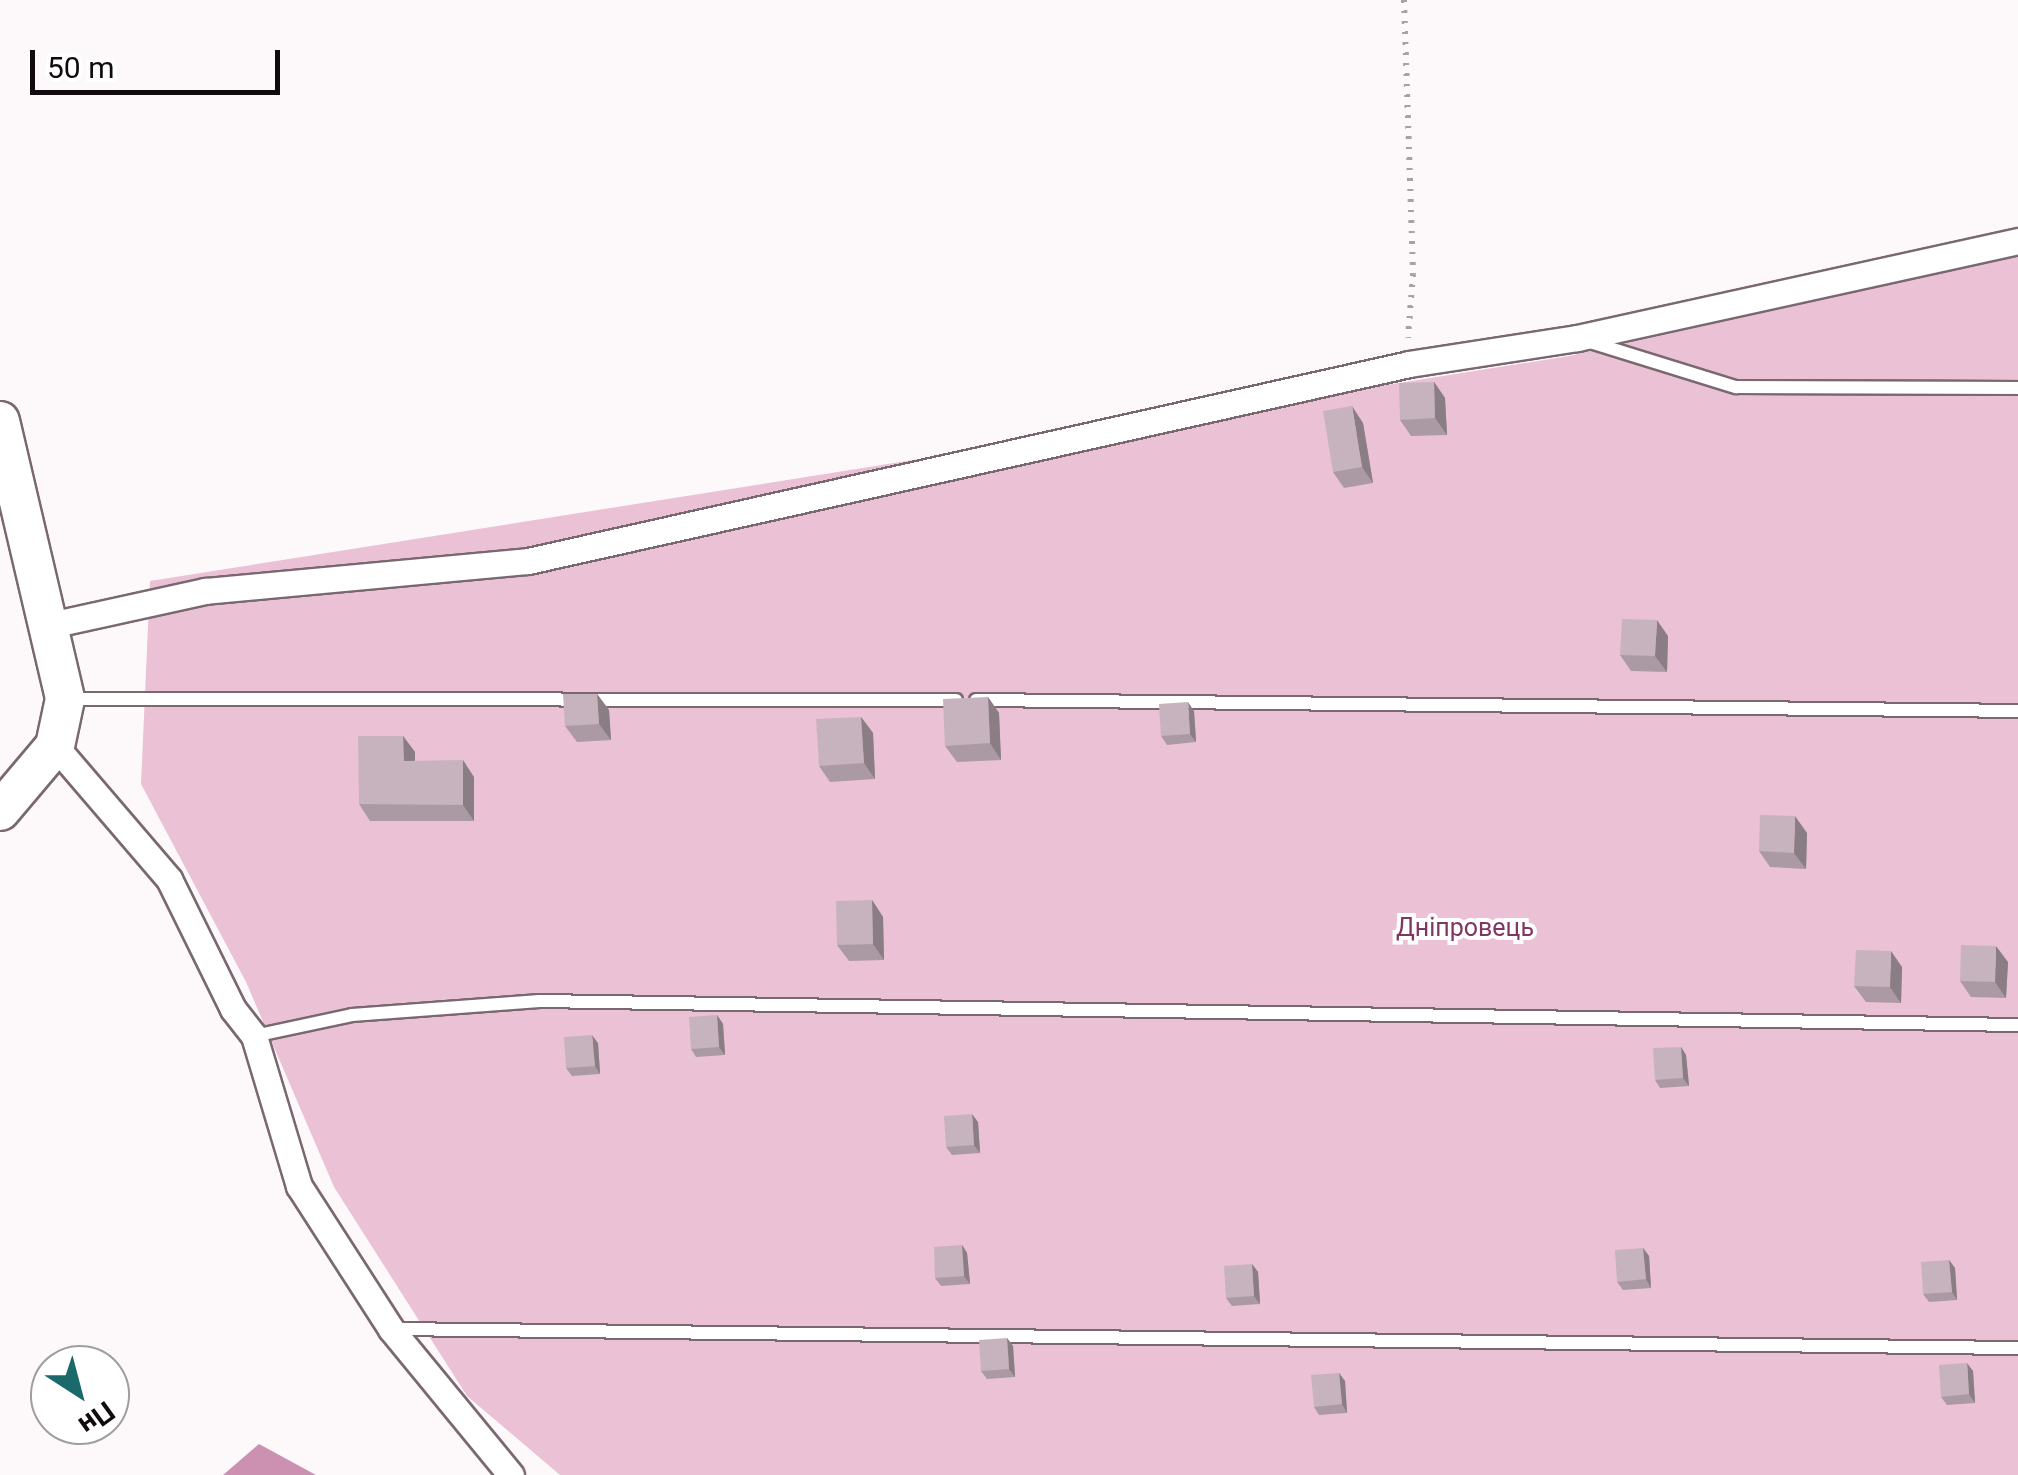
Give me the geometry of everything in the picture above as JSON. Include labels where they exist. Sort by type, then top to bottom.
[{"type":"street","points":[[50,625],[206,590],[528,561],[1410,364],[1577,338],[2018,240]]},
{"type":"street","points":[[0,421],[65,699],[55,746],[0,811]]},
{"type":"street","points":[[55,746],[169,879],[233,1009],[254,1036],[299,1186],[391,1329],[510,1475]]},
{"type":"lane","points":[[1577,338],[1736,387],[2018,388]]},
{"type":"lane","points":[[65,699],[1473,700],[2018,711]]},
{"type":"lane","points":[[254,1036],[352,1015],[539,1001],[2018,1024]]},
{"type":"lane","points":[[391,1329],[2018,1348]]},
{"type":"path","points":[[1404,0],[1413,274],[1406,304],[1410,364]]},
{"type":"green space","name":"Дніпровець","points":[[2018,256],[2018,1475],[560,1475],[467,1396],[334,1187],[246,982],[141,784],[150,581],[1569,356]]},
{"type":"shaded area","points":[[259,1444],[316,1475],[223,1475]]},
{"type":"building","points":[[1434,382],[1435,418],[1400,420],[1399,383]]},
{"type":"building","points":[[1352,406],[1362,467],[1333,472],[1323,411]]},
{"type":"building","points":[[1622,619],[1657,620],[1655,656],[1620,655]]},
{"type":"building","points":[[563,694],[597,694],[599,724],[565,726]]},
{"type":"building","points":[[988,697],[990,743],[945,746],[943,699]]},
{"type":"building","points":[[1188,702],[1190,734],[1161,736],[1159,704]]},
{"type":"building","points":[[861,717],[864,763],[819,766],[816,719]]},
{"type":"building","points":[[358,736],[403,736],[404,761],[463,760],[463,805],[359,804]]},
{"type":"building","points":[[1760,815],[1795,816],[1794,853],[1759,851]]},
{"type":"building","points":[[872,900],[873,944],[837,945],[836,901]]},
{"type":"building","points":[[1961,945],[1996,946],[1995,982],[1960,981]]},
{"type":"building","points":[[1856,950],[1891,951],[1890,987],[1854,986]]},
{"type":"building","points":[[717,1015],[719,1047],[691,1049],[689,1017]]},
{"type":"building","points":[[592,1035],[595,1066],[566,1068],[564,1037]]},
{"type":"building","points":[[1681,1047],[1683,1078],[1655,1080],[1653,1048]]},
{"type":"building","points":[[972,1114],[974,1145],[946,1147],[944,1116]]},
{"type":"building","points":[[962,1245],[964,1276],[935,1278],[934,1247]]},
{"type":"building","points":[[1643,1248],[1646,1279],[1617,1282],[1615,1250]]},
{"type":"building","points":[[1949,1260],[1952,1292],[1923,1294],[1921,1262]]},
{"type":"building","points":[[1252,1264],[1254,1296],[1226,1298],[1224,1266]]},
{"type":"building","points":[[1007,1338],[1009,1369],[981,1371],[979,1340]]},
{"type":"building","points":[[1967,1363],[1969,1394],[1941,1397],[1939,1365]]},
{"type":"building","points":[[1339,1373],[1342,1404],[1314,1407],[1311,1375]]}]
